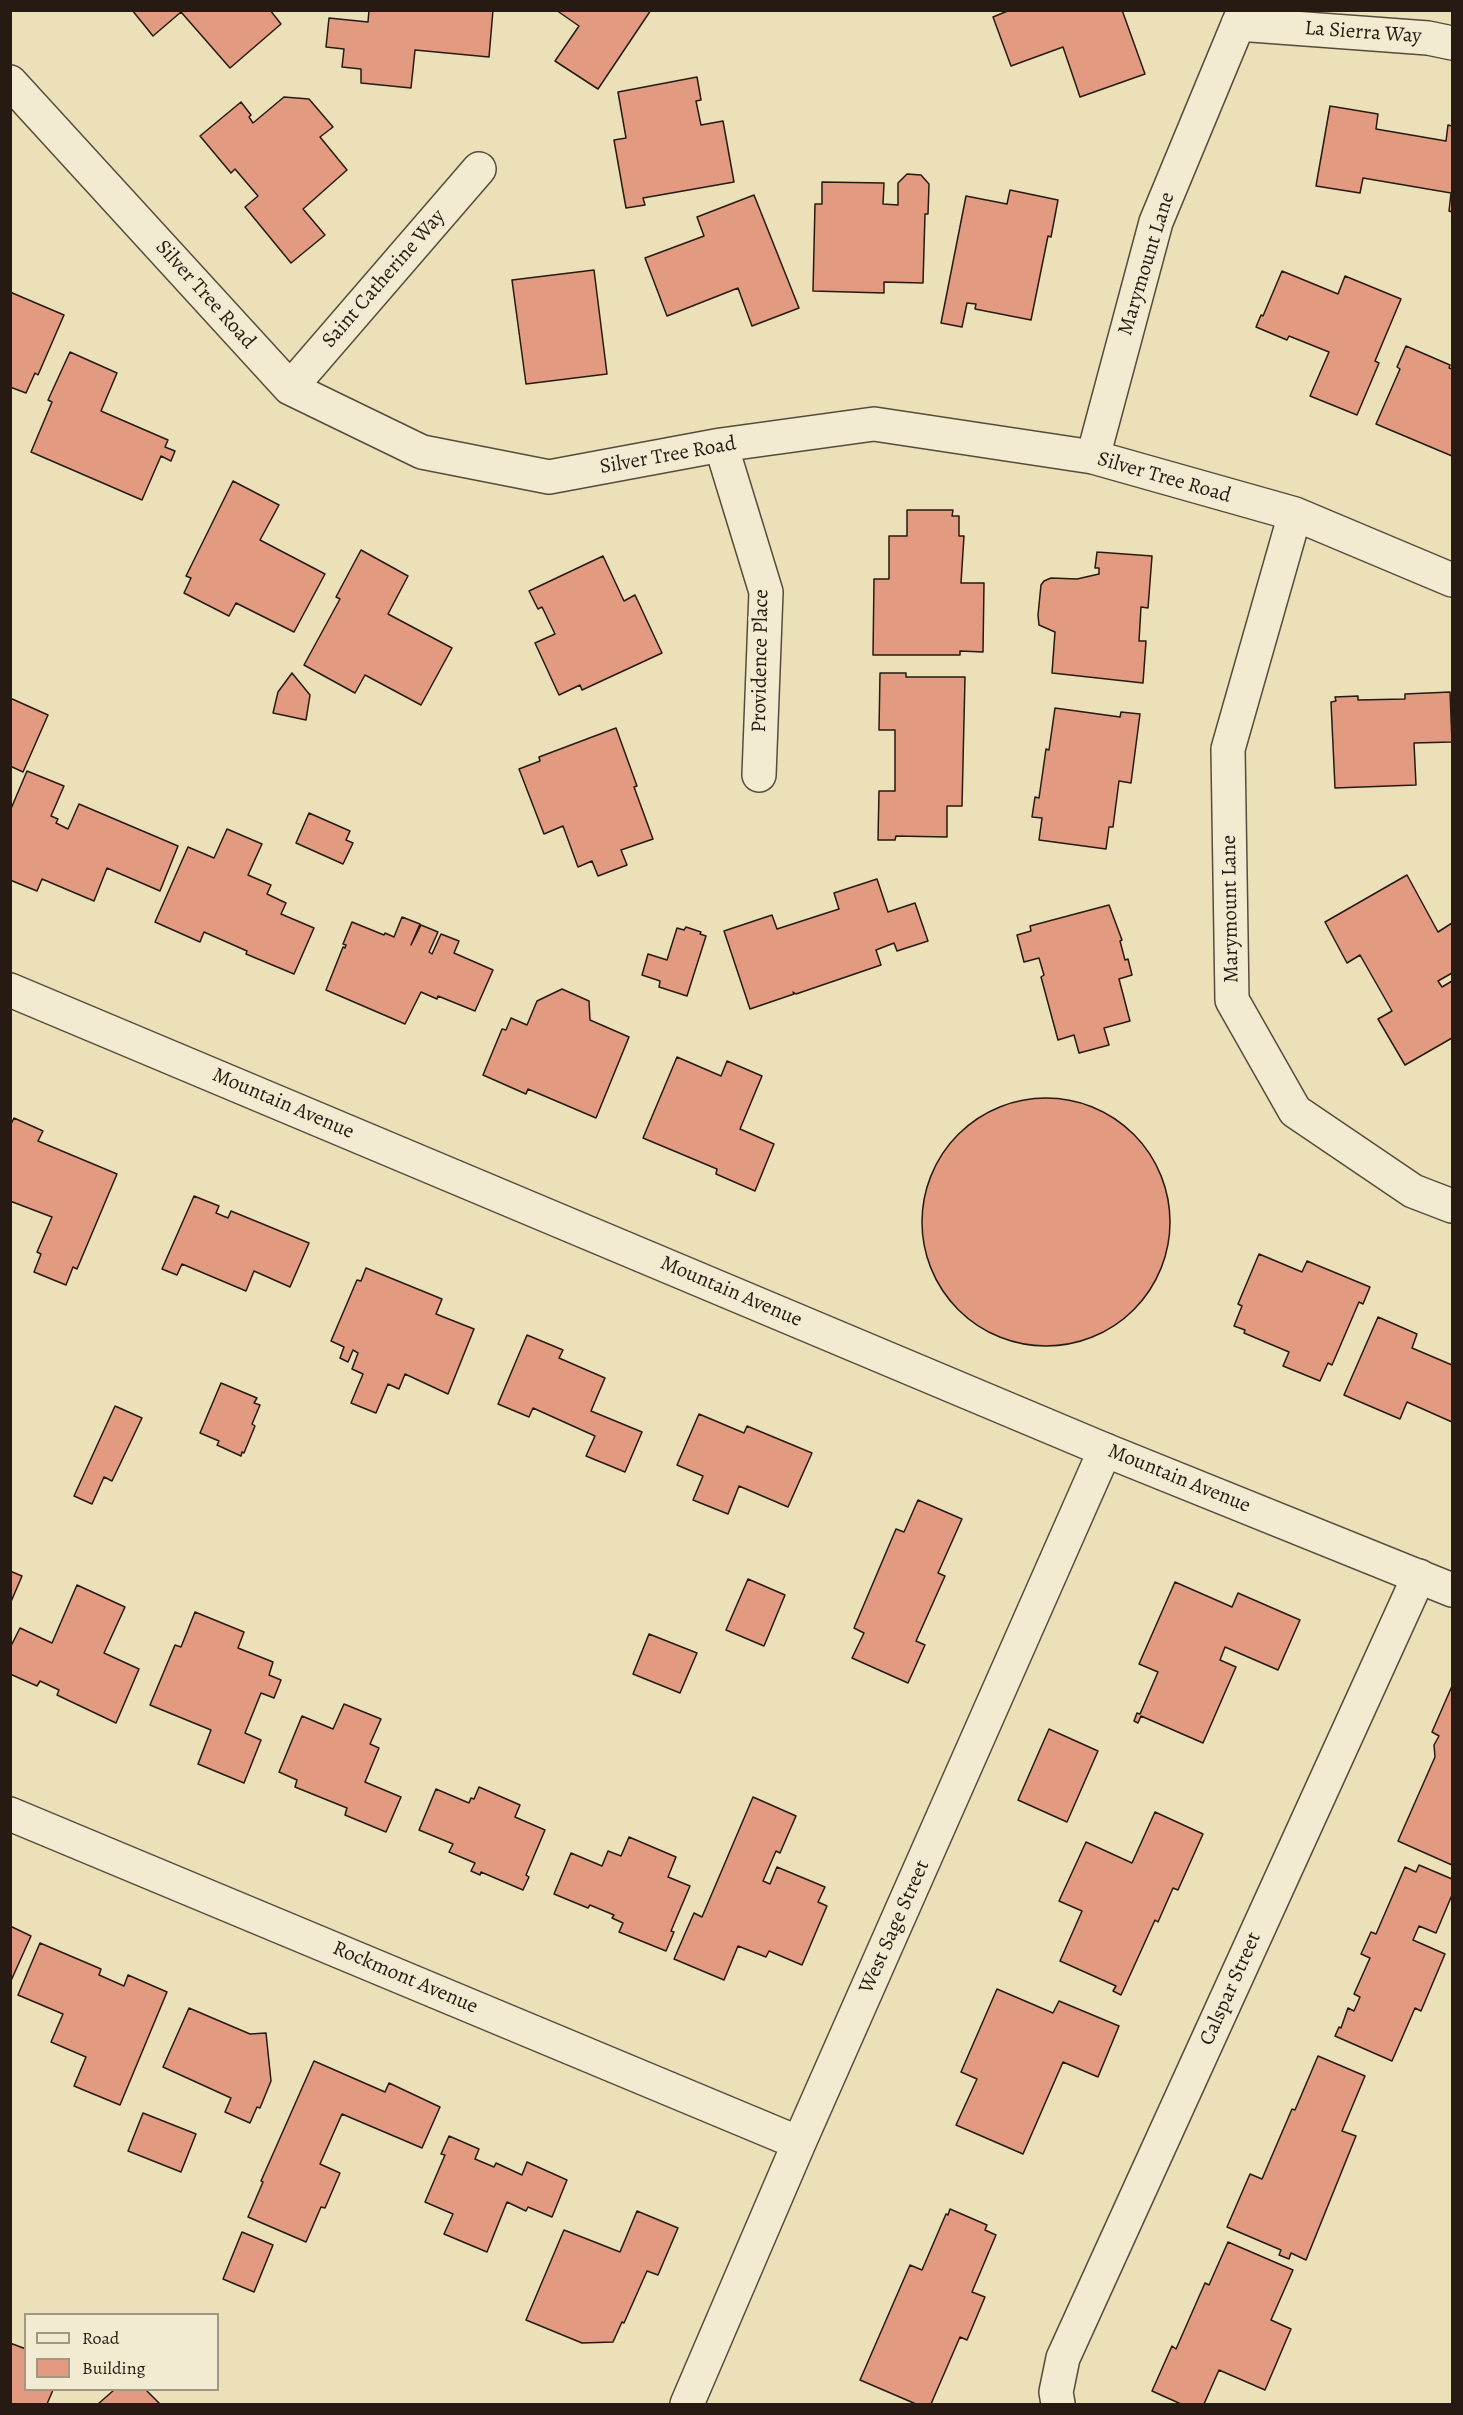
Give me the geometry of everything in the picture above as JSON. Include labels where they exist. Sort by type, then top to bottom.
[{"type":"street","name":"La Sierra Way","points":[[1241,17],[1428,38],[1452,43]]},
{"type":"street","name":"Marymount Lane","points":[[1093,457],[1156,222],[1241,17]]},
{"type":"street","name":"Silver Tree Road","points":[[10,82],[290,388],[422,452],[549,477],[722,445],[874,424],[1093,457],[1295,514],[1452,580]]},
{"type":"street","name":"Saint Catherine Way","points":[[290,388],[479,169]]},
{"type":"street","name":"Providence Place","points":[[722,445],[766,592],[759,775]]},
{"type":"street","name":"Marymount Lane","points":[[1295,514],[1228,749],[1232,1000],[1295,1111],[1413,1191],[1452,1206]]},
{"type":"street","name":"Mountain Avenue","points":[[10,990],[1105,1450],[1452,1590]]},
{"type":"street","name":"West Sage Street","points":[[687,2404],[799,2143],[1105,1450]]},
{"type":"street","name":"Calspar Street","points":[[1058,2404],[1056,2392],[1063,2358],[1419,1576]]},
{"type":"street","name":"Rockmont Avenue","points":[[10,1814],[799,2143]]},
{"type":"building","points":[[132,10],[270,10],[281,24],[230,68],[181,12],[153,36]]},
{"type":"building","points":[[369,10],[493,10],[489,57],[415,50],[411,88],[361,83],[361,69],[342,67],[344,49],[326,47],[329,18],[368,22]]},
{"type":"building","points":[[556,10],[651,10],[598,89],[555,61],[579,26]]},
{"type":"building","points":[[1010,10],[1122,10],[1145,74],[1080,97],[1063,47],[1011,66],[993,17]]},
{"type":"building","points":[[697,77],[701,100],[696,101],[701,125],[723,121],[734,182],[643,198],[645,205],[626,208],[614,140],[626,138],[618,92]]},
{"type":"building","points":[[284,97],[309,99],[333,127],[320,137],[347,170],[303,209],[325,235],[291,263],[245,207],[258,196],[235,169],[231,173],[200,136],[241,102],[251,115],[249,117],[253,123]]},
{"type":"building","points":[[1330,106],[1378,114],[1376,129],[1446,141],[1448,125],[1452,126],[1452,212],[1449,211],[1451,193],[1363,178],[1360,193],[1316,186]]},
{"type":"building","points":[[907,174],[921,175],[929,184],[928,214],[925,214],[923,283],[884,282],[884,293],[813,291],[815,204],[822,204],[822,182],[884,183],[883,204],[898,205],[898,183]]},
{"type":"building","points":[[1010,190],[1058,200],[1051,237],[1048,236],[1031,320],[975,309],[976,304],[967,303],[962,327],[941,323],[966,196],[1007,204]]},
{"type":"building","points":[[754,195],[799,308],[752,326],[738,288],[667,316],[645,258],[704,236],[697,217]]},
{"type":"building","points":[[594,270],[607,374],[526,384],[512,280]]},
{"type":"building","points":[[1282,271],[1338,294],[1345,276],[1401,299],[1375,361],[1379,363],[1357,415],[1310,396],[1329,352],[1289,336],[1287,340],[1256,327]]},
{"type":"building","points":[[10,292],[64,315],[38,375],[35,373],[26,393],[10,387]]},
{"type":"building","points":[[1406,346],[1450,365],[1449,368],[1452,369],[1452,456],[1376,424],[1400,369],[1397,367]]},
{"type":"building","points":[[70,352],[117,373],[101,411],[168,440],[165,447],[175,451],[171,461],[161,456],[142,500],[31,452],[52,402],[48,400]]},
{"type":"building","points":[[233,481],[279,505],[260,540],[325,574],[294,632],[236,603],[229,616],[184,593],[191,578],[186,576]]},
{"type":"building","points":[[907,510],[953,510],[952,516],[959,516],[959,536],[964,536],[961,583],[984,583],[983,652],[960,651],[960,655],[873,655],[874,579],[889,579],[889,536],[907,536]]},
{"type":"building","points":[[361,550],[408,576],[388,614],[452,648],[421,705],[365,675],[355,693],[304,665],[340,599],[336,597]]},
{"type":"building","points":[[1097,552],[1152,556],[1148,608],[1141,607],[1139,641],[1146,641],[1143,683],[1052,673],[1055,632],[1039,625],[1041,585],[1051,578],[1077,579],[1099,574],[1099,568],[1095,568]]},
{"type":"building","points":[[603,556],[624,601],[635,595],[662,653],[582,690],[580,685],[559,695],[535,643],[555,634],[542,607],[538,609],[529,591]]},
{"type":"building","points":[[292,673],[310,695],[306,720],[273,713],[278,692]]},
{"type":"building","points":[[880,673],[906,673],[906,677],[965,677],[962,806],[947,806],[947,837],[896,836],[895,840],[878,840],[879,791],[895,791],[895,730],[879,730]]},
{"type":"building","points":[[1450,692],[1452,742],[1414,743],[1416,785],[1335,788],[1331,702],[1336,701],[1335,697],[1358,696],[1358,700],[1405,699],[1405,694]]},
{"type":"building","points":[[10,698],[48,715],[23,772],[10,766]]},
{"type":"building","points":[[1055,708],[1120,717],[1121,712],[1140,714],[1131,783],[1119,781],[1113,827],[1109,827],[1106,849],[1039,840],[1042,818],[1032,817],[1035,797],[1039,798]]},
{"type":"building","points":[[616,728],[653,839],[621,850],[627,865],[598,876],[592,861],[578,867],[563,826],[544,834],[519,769],[540,761],[539,757]]},
{"type":"building","points":[[27,771],[64,786],[51,816],[58,819],[56,823],[68,829],[79,804],[178,846],[160,891],[107,868],[94,901],[42,879],[37,891],[10,880],[10,811]]},
{"type":"building","points":[[309,813],[350,831],[346,840],[353,843],[343,864],[296,843]]},
{"type":"building","points":[[227,829],[262,844],[248,875],[271,885],[267,894],[286,903],[281,914],[314,928],[294,974],[246,954],[247,951],[204,932],[200,942],[155,922],[188,847],[214,858]]},
{"type":"building","points":[[1407,875],[1438,932],[1452,923],[1452,973],[1438,981],[1442,987],[1452,981],[1452,1038],[1405,1065],[1378,1019],[1392,1011],[1360,955],[1347,963],[1325,922]]},
{"type":"building","points":[[877,879],[888,912],[915,903],[928,941],[897,951],[894,943],[876,950],[881,965],[796,994],[793,992],[794,994],[750,1009],[724,931],[772,915],[777,929],[839,909],[834,893]]},
{"type":"building","points":[[1109,905],[1122,940],[1120,941],[1125,960],[1128,959],[1132,975],[1119,979],[1130,1021],[1104,1028],[1109,1045],[1079,1053],[1074,1035],[1058,1040],[1041,977],[1044,975],[1039,958],[1024,962],[1017,935],[1031,931],[1030,926]]},
{"type":"building","points":[[402,917],[420,924],[411,945],[421,925],[438,932],[429,952],[432,954],[441,934],[459,941],[454,953],[493,970],[475,1011],[438,996],[437,999],[421,992],[405,1024],[326,990],[343,947],[345,948],[346,945],[343,944],[352,922],[394,937]]},
{"type":"building","points":[[686,927],[706,936],[687,996],[659,987],[660,981],[642,975],[648,954],[667,960],[677,928],[684,930]]},
{"type":"building","points":[[562,989],[589,1001],[590,1020],[629,1037],[596,1118],[528,1089],[526,1094],[483,1075],[502,1029],[506,1030],[511,1018],[527,1025],[537,1001]]},
{"type":"building","points":[[677,1057],[721,1076],[727,1061],[762,1076],[740,1129],[774,1144],[755,1191],[716,1174],[717,1169],[643,1138]]},
{"type":"building","points":[[1046,1098],[1070,1101],[1093,1108],[1115,1119],[1134,1134],[1149,1153],[1160,1175],[1167,1198],[1170,1222],[1167,1246],[1160,1269],[1149,1291],[1134,1310],[1115,1325],[1093,1336],[1070,1343],[1046,1346],[1022,1343],[999,1336],[977,1325],[958,1310],[943,1291],[932,1269],[925,1246],[922,1222],[925,1198],[932,1175],[943,1153],[958,1134],[977,1119],[999,1108],[1022,1101]]},
{"type":"building","points":[[14,1118],[43,1131],[38,1141],[117,1174],[77,1269],[73,1267],[66,1285],[34,1272],[41,1254],[37,1252],[52,1217],[10,1201],[10,1126]]},
{"type":"building","points":[[194,1196],[219,1206],[216,1213],[228,1218],[231,1211],[309,1243],[290,1287],[254,1271],[246,1291],[182,1264],[177,1275],[162,1269]]},
{"type":"building","points":[[1259,1254],[1302,1272],[1307,1261],[1370,1287],[1363,1304],[1359,1302],[1332,1365],[1328,1363],[1320,1381],[1283,1366],[1289,1352],[1244,1333],[1245,1330],[1234,1326],[1242,1306],[1238,1304]]},
{"type":"building","points":[[366,1268],[442,1299],[436,1314],[474,1329],[448,1394],[405,1374],[399,1389],[388,1384],[376,1413],[351,1403],[363,1374],[352,1369],[358,1353],[353,1350],[348,1362],[340,1358],[344,1347],[331,1341],[357,1280],[361,1281]]},
{"type":"building","points":[[1378,1317],[1417,1334],[1412,1348],[1452,1365],[1452,1422],[1407,1402],[1400,1419],[1344,1395]]},
{"type":"building","points":[[527,1335],[563,1350],[559,1358],[605,1378],[591,1411],[642,1432],[625,1472],[586,1456],[595,1436],[533,1408],[529,1417],[498,1404]]},
{"type":"building","points":[[221,1383],[257,1398],[254,1403],[260,1405],[252,1424],[255,1426],[241,1456],[217,1445],[219,1441],[200,1433]]},
{"type":"building","points":[[115,1406],[142,1418],[112,1481],[104,1477],[92,1504],[74,1496]]},
{"type":"building","points":[[699,1414],[744,1433],[747,1426],[812,1453],[788,1507],[739,1486],[728,1514],[693,1500],[703,1476],[677,1465]]},
{"type":"building","points":[[918,1500],[962,1519],[938,1573],[945,1576],[916,1641],[925,1645],[908,1683],[852,1658],[864,1633],[854,1628],[896,1529],[904,1532]]},
{"type":"building","points":[[10,1571],[22,1576],[10,1604]]},
{"type":"building","points":[[748,1579],[785,1595],[764,1646],[726,1630]]},
{"type":"building","points":[[1175,1582],[1232,1607],[1238,1593],[1300,1620],[1278,1670],[1225,1647],[1220,1660],[1236,1667],[1203,1743],[1141,1716],[1138,1723],[1134,1721],[1137,1713],[1140,1714],[1158,1672],[1139,1664]]},
{"type":"building","points":[[77,1585],[125,1607],[104,1653],[139,1669],[116,1723],[57,1695],[59,1690],[40,1681],[37,1686],[10,1674],[10,1648],[20,1628],[52,1643]]},
{"type":"building","points":[[195,1612],[244,1632],[238,1648],[273,1662],[269,1675],[281,1680],[274,1698],[261,1693],[245,1733],[261,1740],[244,1783],[198,1764],[211,1730],[150,1705],[175,1645],[181,1647]]},
{"type":"building","points":[[649,1634],[697,1653],[680,1693],[633,1674]]},
{"type":"building","points":[[1452,1686],[1452,1865],[1398,1841],[1435,1757],[1434,1745],[1439,1736],[1432,1732]]},
{"type":"building","points":[[344,1704],[381,1719],[370,1744],[379,1748],[365,1782],[401,1797],[386,1832],[345,1815],[347,1808],[295,1787],[297,1780],[279,1772],[302,1716],[333,1729]]},
{"type":"building","points":[[1049,1729],[1098,1751],[1067,1822],[1018,1800]]},
{"type":"building","points":[[479,1787],[520,1805],[515,1817],[545,1830],[526,1875],[529,1877],[523,1890],[481,1872],[480,1875],[471,1871],[475,1863],[449,1852],[453,1844],[419,1830],[436,1789],[469,1803],[471,1798],[474,1799]]},
{"type":"building","points":[[753,1797],[796,1816],[780,1853],[776,1851],[763,1881],[770,1884],[777,1867],[825,1887],[818,1902],[827,1906],[802,1965],[769,1951],[766,1957],[738,1946],[724,1980],[674,1959],[694,1913],[702,1917]]},
{"type":"building","points":[[1155,1812],[1203,1834],[1178,1890],[1173,1888],[1158,1922],[1155,1920],[1121,1995],[1113,1991],[1116,1986],[1060,1961],[1082,1911],[1059,1901],[1086,1842],[1132,1863]]},
{"type":"building","points":[[629,1837],[676,1857],[668,1877],[690,1886],[671,1931],[674,1932],[666,1951],[619,1932],[623,1923],[612,1918],[614,1915],[590,1905],[588,1908],[554,1894],[571,1853],[602,1866],[608,1851],[621,1856]]},
{"type":"building","points":[[1419,1865],[1452,1879],[1452,1895],[1436,1933],[1419,1926],[1413,1940],[1445,1954],[1421,2011],[1415,2008],[1392,2061],[1335,2036],[1339,2027],[1341,2028],[1348,2008],[1354,2011],[1360,1997],[1354,1994],[1370,1958],[1361,1954],[1371,1932],[1376,1934],[1405,1867],[1416,1872]]},
{"type":"building","points":[[10,1926],[31,1936],[10,1983]]},
{"type":"building","points":[[40,1943],[101,1969],[99,1975],[124,1986],[128,1975],[167,1992],[120,2105],[74,2086],[86,2057],[51,2042],[63,2014],[18,1995]]},
{"type":"building","points":[[997,1989],[1053,2013],[1059,2001],[1119,2026],[1098,2077],[1063,2062],[1023,2154],[956,2125],[977,2079],[961,2072]]},
{"type":"building","points":[[189,2008],[250,2034],[266,2033],[271,2081],[260,2108],[257,2107],[250,2123],[225,2112],[231,2098],[163,2067]]},
{"type":"building","points":[[1318,2056],[1365,2076],[1342,2131],[1356,2136],[1306,2260],[1291,2253],[1289,2259],[1279,2255],[1281,2250],[1227,2227],[1250,2174],[1262,2179]]},
{"type":"building","points":[[314,2061],[385,2092],[389,2083],[440,2107],[422,2148],[342,2114],[320,2164],[340,2173],[325,2208],[321,2207],[306,2242],[248,2217],[263,2182],[261,2181]]},
{"type":"building","points":[[143,2113],[196,2134],[181,2172],[128,2151]]},
{"type":"building","points":[[449,2136],[479,2149],[475,2159],[494,2167],[496,2163],[522,2175],[527,2162],[567,2180],[552,2217],[528,2207],[526,2211],[507,2202],[487,2252],[444,2234],[453,2214],[425,2202],[445,2155],[441,2154]]},
{"type":"building","points":[[950,2209],[987,2225],[985,2230],[996,2235],[972,2292],[985,2297],[967,2340],[960,2337],[931,2404],[916,2404],[860,2380],[910,2265],[922,2270]]},
{"type":"building","points":[[637,2211],[678,2228],[658,2275],[647,2271],[613,2342],[582,2343],[526,2320],[564,2230],[620,2252]]},
{"type":"building","points":[[242,2232],[273,2245],[254,2292],[223,2279]]},
{"type":"building","points":[[1228,2242],[1293,2270],[1271,2320],[1291,2329],[1265,2390],[1219,2370],[1204,2404],[1181,2404],[1152,2391],[1172,2346],[1176,2349],[1205,2283],[1209,2285]]},
{"type":"building","points":[[10,2343],[24,2348],[24,2391],[53,2391],[47,2404],[10,2404]]},
{"type":"building","points":[[113,2391],[147,2391],[160,2404],[98,2404]]}]
